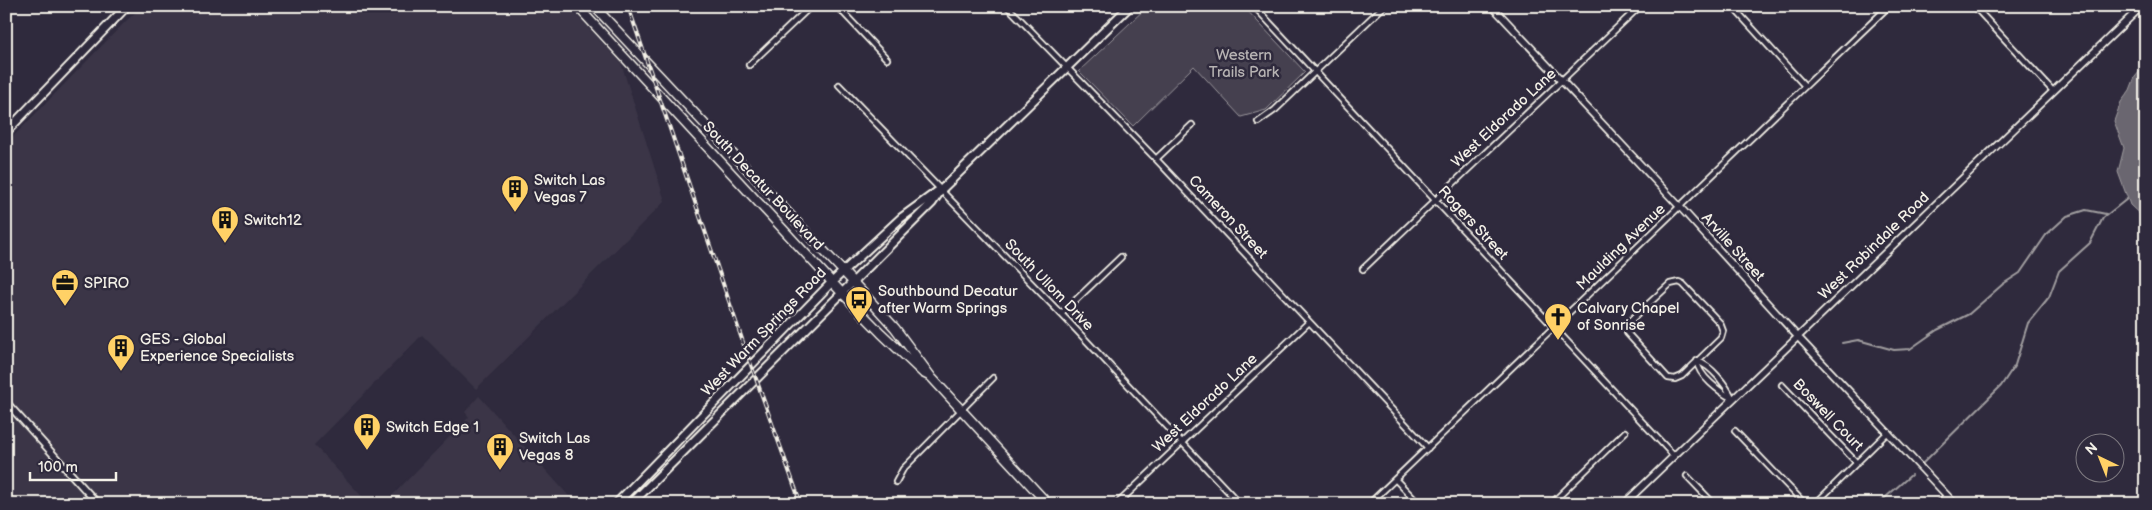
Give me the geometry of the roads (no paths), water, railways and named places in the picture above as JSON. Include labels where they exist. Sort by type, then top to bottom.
[{"type":"main road","points":[[6,132],[127,6]]},
{"type":"main road","name":"South Decatur Boulevard","points":[[577,6],[842,293],[923,373],[932,378]]},
{"type":"main road","name":"South Decatur Boulevard","points":[[594,6],[896,328],[932,378],[1048,504]]},
{"type":"main road","name":"West Warm Springs Road","points":[[616,504],[832,282],[901,218],[940,190],[1130,6]]},
{"type":"main road","name":"West Warm Springs Road","points":[[631,504],[932,203],[940,190]]},
{"type":"street","points":[[749,65],[811,6]]},
{"type":"street","points":[[837,6],[887,59]]},
{"type":"street","name":"Cameron Street","points":[[1006,6],[1156,159],[1428,448]]},
{"type":"street","name":"Rogers Street","points":[[1254,6],[1674,456]]},
{"type":"street","points":[[1258,122],[1276,110],[1384,6]]},
{"type":"street","name":"Arville Street","points":[[1492,6],[1955,504]]},
{"type":"street","name":"West Eldorado Lane","points":[[1363,268],[1640,6]]},
{"type":"street","points":[[1732,6],[1805,86]]},
{"type":"street","name":"Maulding Avenue","points":[[1369,504],[1889,6]]},
{"type":"street","points":[[1974,6],[2053,91]]},
{"type":"street","name":"West Robindale Road","points":[[1624,504],[2142,6]]},
{"type":"street","name":"South Ullom Drive","points":[[839,85],[1061,314],[1240,504]]},
{"type":"street","points":[[1156,159],[1192,125]]},
{"type":"street","points":[[1061,314],[1121,257]]},
{"type":"street","points":[[1678,282],[1683,284],[1720,323],[1723,331],[1721,338],[1697,361],[1682,376],[1675,379],[1668,378],[1626,333],[1630,321],[1670,284],[1678,282]]},
{"type":"street","name":"West Eldorado Lane","points":[[1118,504],[1310,322]]},
{"type":"street","points":[[1697,361],[1698,368],[1711,383],[1722,394],[1733,399]]},
{"type":"street","points":[[896,482],[903,469],[993,378]]},
{"type":"street","name":"Boswell Court","points":[[1782,385],[1857,463]]},
{"type":"street","points":[[6,402],[98,504]]},
{"type":"street","points":[[1735,431],[1805,504]]},
{"type":"street","points":[[1551,504],[1625,432]]},
{"type":"street","points":[[1815,504],[1888,432]]},
{"type":"street","points":[[1687,476],[1714,504]]},
{"type":"street","points":[[1395,479],[1419,504]]},
{"type":"street","points":[[1938,504],[1947,495]]},
{"type":"waterway","points":[[1922,464],[2001,386],[2015,365],[2028,323],[2049,297],[2059,271],[2090,243],[2103,218],[2127,199]]},
{"type":"waterway","points":[[1842,343],[1858,340],[1894,350],[1910,349],[1937,330],[1969,314],[2003,284],[2020,273],[2046,235],[2067,216],[2086,210],[2106,214]]},
{"type":"waterway","points":[[1878,504],[1911,475]]},
{"type":"railway","points":[[628,6],[746,351],[801,504]]},
{"type":"place","name":"Switch Las Vegas 7","points":[[515,213]]},
{"type":"place","name":"Switch12","points":[[225,244]]},
{"type":"place","name":"SPIRO","points":[[65,307]]},
{"type":"place","name":"Southbound Decatur after Warm Springs","points":[[859,324]]},
{"type":"place","name":"Calvary Chapel of Sonrise","points":[[1558,341]]},
{"type":"place","name":"GES - Global Experience Specialists","points":[[121,372]]},
{"type":"place","name":"Switch Edge 1","points":[[367,451]]},
{"type":"place","name":"Switch Las Vegas 8","points":[[500,471]]},
{"type":"park label","name":"Western Trails Park","points":[[1244,64]]}]
